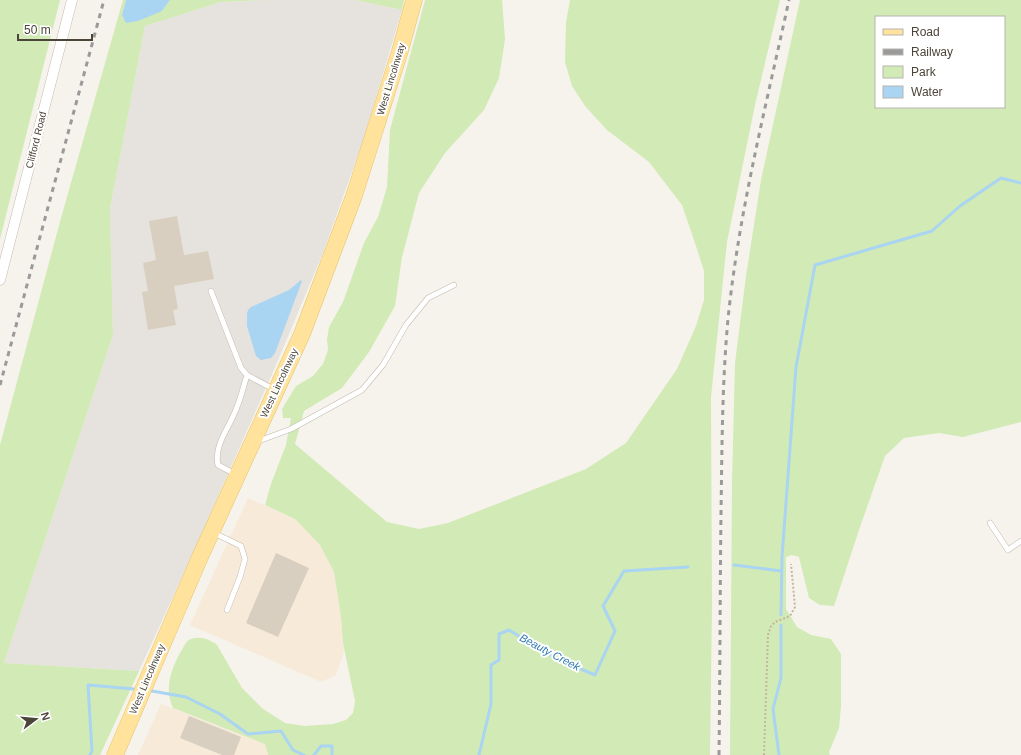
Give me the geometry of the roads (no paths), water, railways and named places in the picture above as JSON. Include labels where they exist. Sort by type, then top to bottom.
[{"type":"main road","name":"West Lincolnway","points":[[115,755],[211,532],[302,334],[354,196],[400,51],[414,0]]},
{"type":"street","name":"Clifford Road","points":[[0,280],[72,0]]},
{"type":"lane","points":[[252,444],[291,429],[362,390],[383,365],[406,325],[428,298],[454,285]]},
{"type":"lane","points":[[211,291],[241,368],[247,375],[276,390]]},
{"type":"lane","points":[[237,475],[218,465],[216,456],[234,414],[247,375]]},
{"type":"lane","points":[[990,523],[1008,550],[1021,541]]},
{"type":"lane","points":[[211,532],[241,546],[245,559],[240,577],[227,610]]},
{"type":"water","points":[[126,0],[170,0],[162,11],[138,21],[126,23],[122,15]]},
{"type":"water","points":[[301,280],[302,281],[275,353],[271,358],[261,360],[256,356],[247,326],[248,310],[251,307],[289,290]]},
{"type":"waterway","points":[[781,615],[782,557],[796,367],[815,265],[932,231],[960,206],[1001,178],[1021,183]]},
{"type":"waterway","name":"Beauty Creek","points":[[734,565],[781,571]]},
{"type":"waterway","name":"Beauty Creek","points":[[479,755],[491,704],[491,665],[499,660],[499,634],[509,630],[557,659],[595,675],[615,631],[603,606],[624,571],[688,567]]},
{"type":"waterway","points":[[779,755],[773,709],[781,678],[781,625]]},
{"type":"waterway","name":"Beauty Creek","points":[[90,755],[92,751],[88,685],[134,689]]},
{"type":"waterway","name":"Beauty Creek","points":[[152,691],[186,697],[220,714],[248,734],[281,731],[293,750],[304,755]]},
{"type":"waterway","name":"Beauty Creek","points":[[314,755],[321,746],[332,746],[332,755]]},
{"type":"railway","points":[[0,385],[104,0]]},
{"type":"railway","points":[[719,755],[722,441],[728,319],[746,199],[762,119],[789,0]]}]
